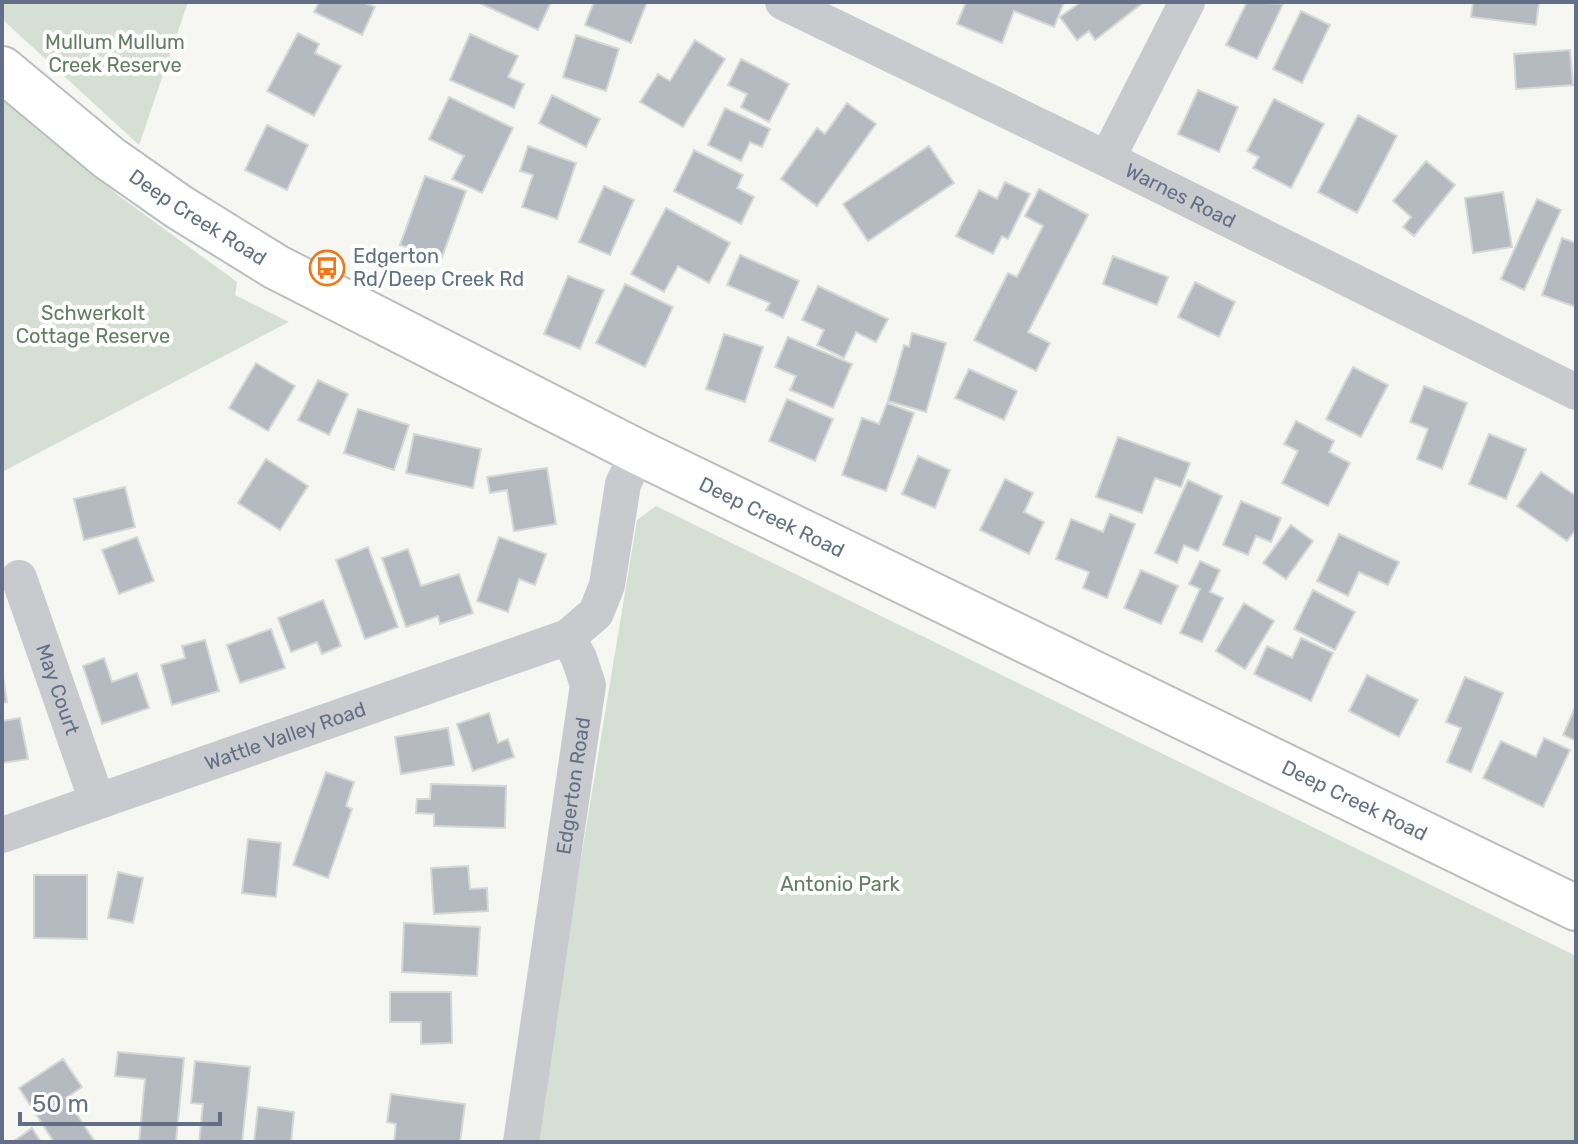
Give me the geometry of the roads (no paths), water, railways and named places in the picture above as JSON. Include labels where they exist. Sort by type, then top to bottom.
[{"type":"main road","name":"Deep Creek Road","points":[[2,69],[109,158],[179,207],[276,267],[638,452],[1576,908]]},
{"type":"street","name":"Warnes Road","points":[[783,2],[1576,392]]},
{"type":"street","points":[[1107,159],[1187,2]]},
{"type":"street","points":[[568,637],[596,613],[607,585],[623,484],[638,452]]},
{"type":"street","name":"May Court","points":[[19,578],[97,801]]},
{"type":"street","name":"Wattle Valley Road","points":[[2,835],[568,637]]},
{"type":"street","name":"Edgerton Road","points":[[521,1142],[588,685],[568,637]]},
{"type":"place","name":"Edgerton Rd/Deep Creek Rd","points":[[327,268]]},
{"type":"park label","name":"Mullum Mullum Creek Reserve","points":[[115,54]]},
{"type":"park label","name":"Schwerkolt Cottage Reserve","points":[[93,324]]},
{"type":"park label","name":"Antonio Park","points":[[840,884]]}]
